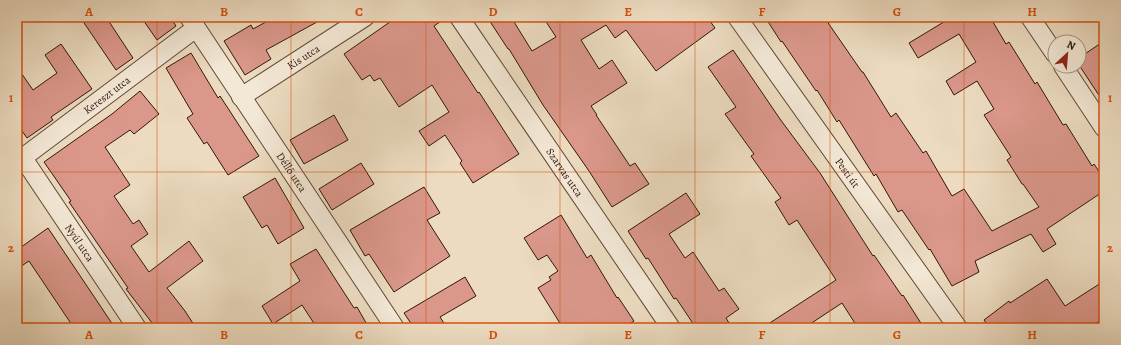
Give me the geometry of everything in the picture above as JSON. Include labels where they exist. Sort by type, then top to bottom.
[{"type":"street","name":"Kis utca","points":[[241,97],[364,17]]},
{"type":"street","name":"Szarvas utca","points":[[459,17],[671,328]]},
{"type":"street","name":"Pesti út","points":[[738,17],[958,328]]},
{"type":"street","points":[[1033,19],[1047,41]]},
{"type":"street","name":"Déllő utca","points":[[192,22],[395,328]]},
{"type":"street","name":"Kereszt utca","points":[[20,160],[192,22]]},
{"type":"street","points":[[1068,74],[1104,128]]},
{"type":"street","name":"Nyúl utca","points":[[20,160],[137,328]]},
{"type":"building","points":[[80,17],[106,17],[133,58],[116,70]]},
{"type":"building","points":[[141,17],[170,17],[176,26],[157,40]]},
{"type":"building","points":[[275,17],[326,17],[266,50],[271,59],[245,75],[224,41],[251,25],[253,29]]},
{"type":"building","points":[[397,17],[447,17],[434,26],[519,154],[473,183],[460,163],[462,161],[445,135],[429,146],[419,131],[449,112],[432,85],[399,107],[380,78],[374,81],[370,75],[362,80],[344,54]]},
{"type":"building","points":[[487,17],[511,17],[532,51],[556,37],[543,17],[707,17],[715,28],[656,71],[626,30],[615,38],[606,25],[581,40],[599,69],[612,60],[627,83],[591,106],[630,166],[635,163],[649,184],[612,207],[543,105],[509,49]]},
{"type":"building","points":[[765,17],[824,17],[863,72],[891,117],[896,113],[923,153],[926,151],[952,196],[964,189],[992,231],[1039,207],[1007,160],[1011,157],[984,115],[994,109],[977,81],[954,95],[946,81],[976,62],[959,34],[918,58],[909,43],[952,17],[990,17],[1006,44],[1009,42],[1035,84],[1037,82],[1063,125],[1066,124],[1092,166],[1094,164],[1104,179],[1104,191],[1047,229],[1056,244],[1043,252],[1031,234],[975,261],[979,272],[952,286],[930,249],[929,250],[902,210],[898,212],[876,174],[874,176],[839,120],[837,122],[817,90],[816,91],[782,41],[781,42]]},
{"type":"building","points":[[1104,41],[1104,103],[1085,74],[1087,74],[1087,53]]},
{"type":"building","points":[[61,44],[92,89],[51,117],[53,120],[27,138],[17,124],[17,67],[33,90],[57,73],[45,55]]},
{"type":"building","points":[[733,50],[780,119],[820,173],[873,256],[874,255],[902,296],[903,295],[924,328],[858,328],[842,303],[804,328],[762,328],[836,280],[797,220],[789,225],[775,202],[781,198],[751,156],[754,154],[725,114],[736,107],[708,67]]},
{"type":"building","points":[[191,53],[218,98],[220,96],[259,156],[228,175],[207,142],[204,144],[187,118],[193,114],[166,68]]},
{"type":"building","points":[[140,91],[159,114],[134,134],[130,130],[105,147],[130,185],[114,196],[133,224],[139,220],[148,234],[131,246],[149,272],[189,241],[203,261],[167,288],[196,328],[156,328],[126,289],[128,288],[69,202],[71,201],[44,162],[112,114]]},
{"type":"building","points":[[334,115],[348,140],[304,164],[290,140]]},
{"type":"building","points":[[361,163],[374,184],[332,210],[319,189]]},
{"type":"building","points":[[275,178],[304,228],[278,244],[267,225],[262,228],[243,197]]},
{"type":"building","points":[[424,187],[440,213],[427,220],[450,256],[394,292],[369,254],[365,256],[350,230]]},
{"type":"building","points":[[686,193],[700,214],[669,234],[685,258],[693,252],[719,291],[724,288],[739,309],[726,318],[732,328],[696,328],[676,298],[674,299],[648,258],[646,259],[628,231]]},
{"type":"building","points":[[561,215],[587,258],[591,255],[617,298],[618,297],[634,321],[623,328],[563,328],[538,288],[551,280],[549,277],[558,271],[547,255],[538,260],[524,238]]},
{"type":"building","points":[[48,228],[115,328],[74,328],[29,261],[17,269],[17,250]]},
{"type":"building","points":[[316,249],[354,308],[357,307],[369,328],[317,328],[302,305],[273,324],[262,306],[300,281],[290,264]]},
{"type":"building","points":[[465,277],[476,296],[440,317],[447,328],[414,328],[404,313]]},
{"type":"building","points":[[1047,279],[1065,306],[1104,281],[1104,318],[1089,328],[990,328],[984,320],[1009,301],[1010,303]]}]
